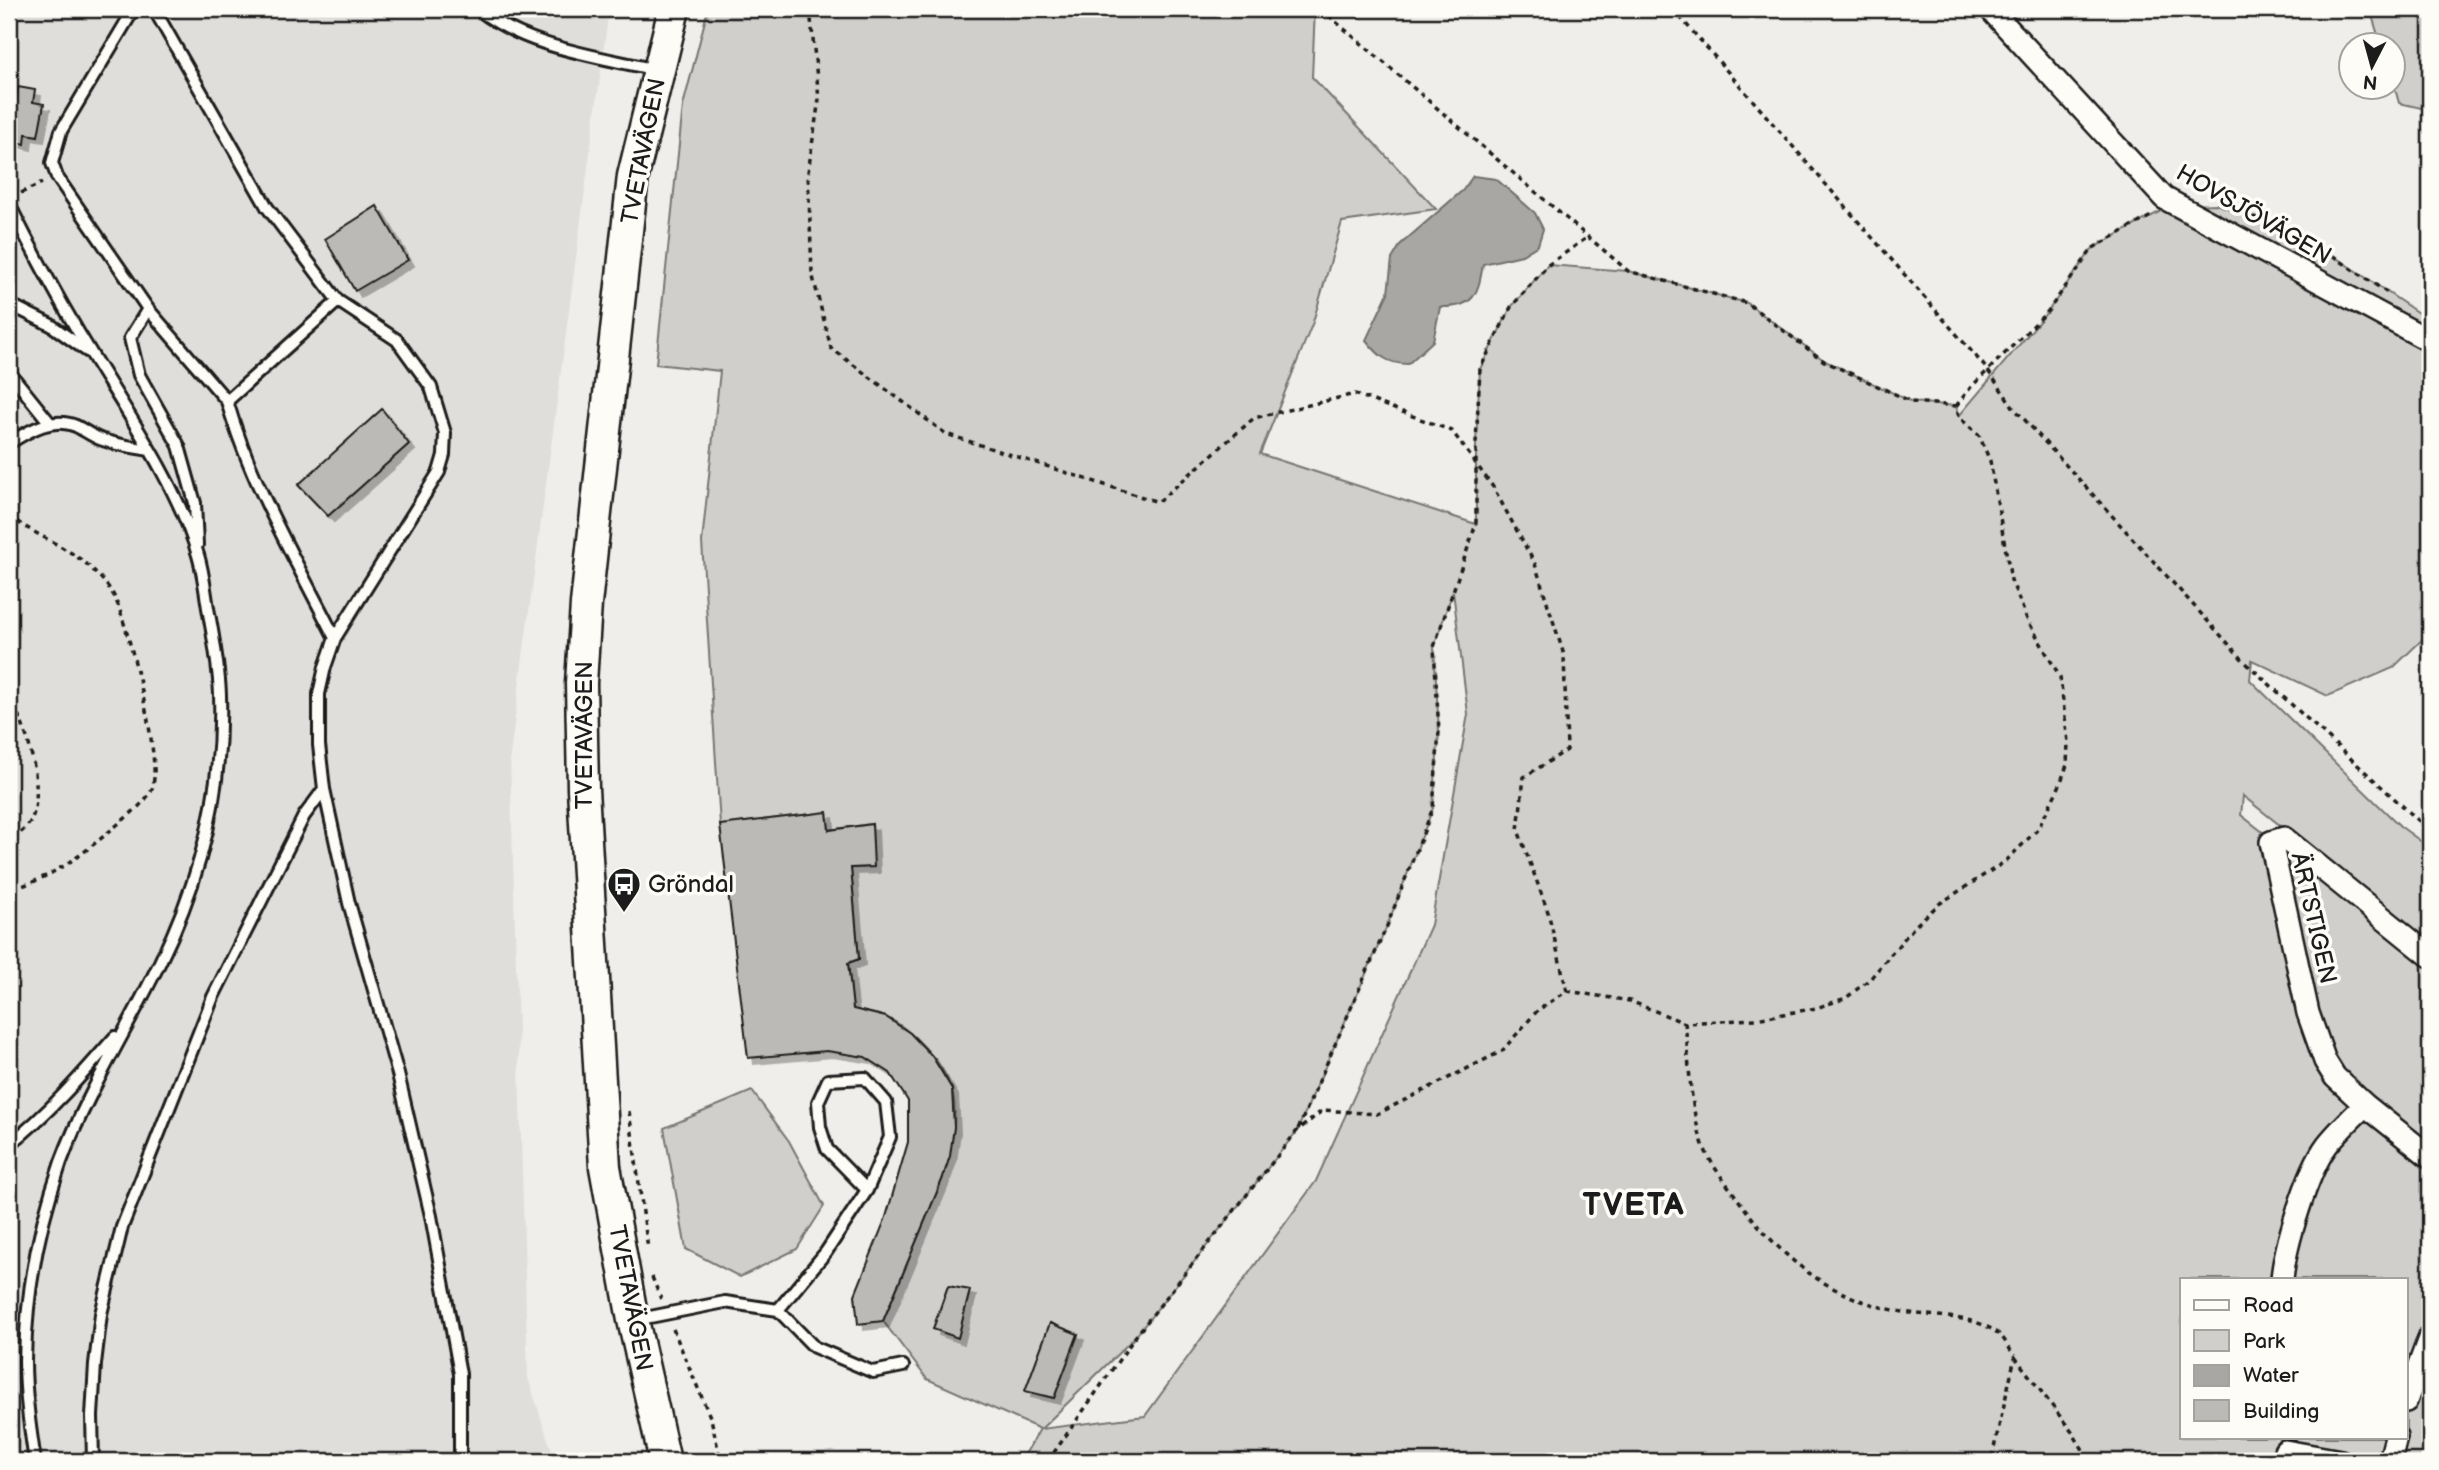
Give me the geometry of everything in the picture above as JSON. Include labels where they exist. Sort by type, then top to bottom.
[{"type":"main road","name":"TVETAVÄGEN","points":[[665,1461],[633,1320],[605,1167],[583,789],[581,683],[586,604],[633,176],[674,9]]},
{"type":"street","name":"HOVSJÖVÄGEN","points":[[1990,9],[2164,198],[2430,341]]},
{"type":"street","name":"ÄRTSTIGEN","points":[[2365,1105],[2335,1077],[2325,1061],[2308,1013],[2271,842],[2284,838],[2430,956]]},
{"type":"street","points":[[2283,1278],[2284,1264],[2302,1198],[2326,1146],[2365,1105],[2430,1157]]},
{"type":"street","points":[[2408,1396],[2430,1336]]},
{"type":"street","points":[[2390,1461],[2396,1438]]},
{"type":"street","points":[[2285,1450],[2341,1461]]},
{"type":"lane","points":[[134,9],[61,131],[52,163],[57,177],[148,309],[228,401],[238,439],[279,528],[335,638]]},
{"type":"lane","points":[[154,9],[267,207],[338,301],[397,340],[431,387],[445,433],[444,455],[439,472],[335,638],[319,694],[319,745],[324,789],[349,903],[397,1074],[431,1216],[460,1374],[460,1461]]},
{"type":"lane","points":[[478,9],[490,18],[536,40],[659,71]]},
{"type":"lane","points":[[9,204],[91,354],[149,450],[176,501],[198,555]]},
{"type":"lane","points":[[228,401],[338,301]]},
{"type":"lane","points":[[9,304],[51,325],[91,354]]},
{"type":"lane","points":[[35,1461],[25,1362],[36,1253],[47,1206],[62,1159],[126,1024],[159,964],[192,889],[210,817],[216,779],[220,694],[198,555],[195,503],[178,446],[139,375],[130,338],[148,309]]},
{"type":"lane","points":[[9,372],[50,423]]},
{"type":"lane","points":[[9,443],[50,423],[70,424],[99,439],[149,450]]},
{"type":"lane","points":[[93,1461],[92,1416],[96,1351],[101,1314],[122,1227],[213,997],[303,816],[324,789]]},
{"type":"lane","points":[[9,1145],[40,1120],[71,1088],[126,1024]]},
{"type":"lane","points":[[778,1310],[826,1252],[867,1190],[890,1137],[886,1102],[865,1078],[828,1080],[818,1102],[820,1127],[827,1149],[867,1190]]},
{"type":"lane","points":[[633,1320],[725,1302],[778,1310],[814,1347],[873,1371],[903,1366]]},
{"type":"path","points":[[810,9],[819,99],[808,172],[812,273],[831,348],[946,435],[1158,502],[1254,418],[1355,394],[1452,431],[1493,488],[1535,564],[1564,655],[1567,750],[1524,777],[1518,830],[1548,912],[1567,991]]},
{"type":"path","points":[[1321,9],[1628,271],[1747,303],[1825,361],[1912,402],[1956,406]]},
{"type":"path","points":[[1674,9],[1986,369],[2014,408],[2245,662],[2430,831]]},
{"type":"path","points":[[21,193],[57,177]]},
{"type":"path","points":[[1956,406],[1971,387],[2048,311],[2093,248],[2170,206],[2176,206]]},
{"type":"path","points":[[2228,208],[2301,234],[2392,295]]},
{"type":"path","points":[[1297,1131],[1387,926],[1433,808],[1439,732],[1434,647],[1476,524],[1480,369],[1511,307],[1548,265],[1588,237]]},
{"type":"path","points":[[1048,1461],[1135,1337],[1297,1131],[1323,1110],[1377,1114],[1502,1051],[1538,1010],[1567,991],[1630,1000],[1685,1023],[1756,1019],[1846,998],[1870,979],[1915,926],[1939,904],[2006,861],[2038,829],[2067,765],[2068,742],[2060,677],[2027,619],[2011,580],[1990,461],[1979,435],[1959,417],[1956,406]]},
{"type":"path","points":[[9,516],[81,559],[115,596],[142,698],[155,763],[155,779],[152,790],[142,803],[77,860],[47,876],[9,890]]},
{"type":"path","points":[[9,696],[26,735],[34,767],[36,801],[33,818],[9,840]]},
{"type":"path","points":[[1685,1023],[1696,1120],[1707,1154],[1743,1206],[1783,1252],[1810,1275],[1843,1293],[1879,1307],[1974,1321],[2000,1336],[2072,1432],[2090,1461]]},
{"type":"path","points":[[628,1103],[649,1261]]},
{"type":"path","points":[[651,1275],[711,1419],[721,1461]]},
{"type":"path","points":[[1991,1461],[2015,1357]]},
{"type":"shaded area","points":[[9,9],[609,9],[510,755],[528,1378],[555,1461],[9,1461]]},
{"type":"green space","points":[[708,9],[1315,9],[1312,77],[1436,209],[1342,222],[1313,322],[1260,454],[1476,524],[1480,369],[1511,307],[1548,265],[1628,271],[1747,303],[1825,361],[1912,402],[1956,406],[1959,416],[2048,311],[2093,248],[2170,206],[2216,204],[2301,234],[2430,321],[2430,632],[2393,668],[2328,696],[2252,660],[2250,680],[2400,826],[2430,848],[2430,944],[2243,796],[2241,815],[2430,963],[2430,1461],[1021,1461],[1040,1429],[927,1379],[883,1321],[942,1180],[951,1147],[954,1098],[947,1078],[933,1057],[905,1029],[885,1017],[853,1009],[848,963],[859,959],[851,868],[873,867],[872,824],[829,830],[827,812],[720,825],[702,542],[720,371],[656,364],[683,106]],"holes":[[[1453,591],[1468,714],[1431,925],[1316,1181],[1145,1416],[1041,1429],[1135,1337],[1297,1131],[1387,926],[1433,808],[1439,732],[1434,647]],[[948,1286],[970,1290],[958,1337],[933,1329]],[[1050,1323],[1078,1334],[1054,1398],[1025,1391]]]},
{"type":"green space","points":[[2370,9],[2430,9],[2430,110],[2399,103],[2408,102],[2408,32],[2377,32]]},
{"type":"green space","points":[[752,1091],[789,1141],[824,1206],[797,1249],[740,1277],[686,1249],[664,1128]]},
{"type":"water","points":[[1473,176],[1496,179],[1535,213],[1543,229],[1538,245],[1522,255],[1483,264],[1479,284],[1472,298],[1460,305],[1440,307],[1433,341],[1408,364],[1389,361],[1379,355],[1366,340],[1388,293],[1392,259],[1401,244],[1463,190]]},
{"type":"building","points":[[18,87],[35,90],[33,102],[44,104],[38,136],[26,134],[25,144],[9,140]]},
{"type":"building","points":[[377,206],[408,260],[355,291],[325,239]]},
{"type":"building","points":[[382,409],[409,444],[328,516],[298,485]]},
{"type":"building","points":[[827,812],[829,830],[872,824],[874,867],[851,868],[859,959],[848,963],[853,1009],[886,1017],[910,1033],[932,1056],[952,1089],[954,1127],[950,1156],[942,1180],[883,1321],[858,1324],[855,1295],[886,1217],[908,1142],[908,1101],[890,1073],[865,1057],[827,1051],[748,1058],[720,825]]},
{"type":"building","points":[[948,1286],[970,1290],[958,1338],[933,1329]]},
{"type":"building","points":[[1050,1323],[1078,1334],[1054,1398],[1025,1391]]},
{"type":"place","name":"Gröndal","points":[[624,914]]},
{"type":"district","name":"TVETA","points":[[1634,1204]]}]
